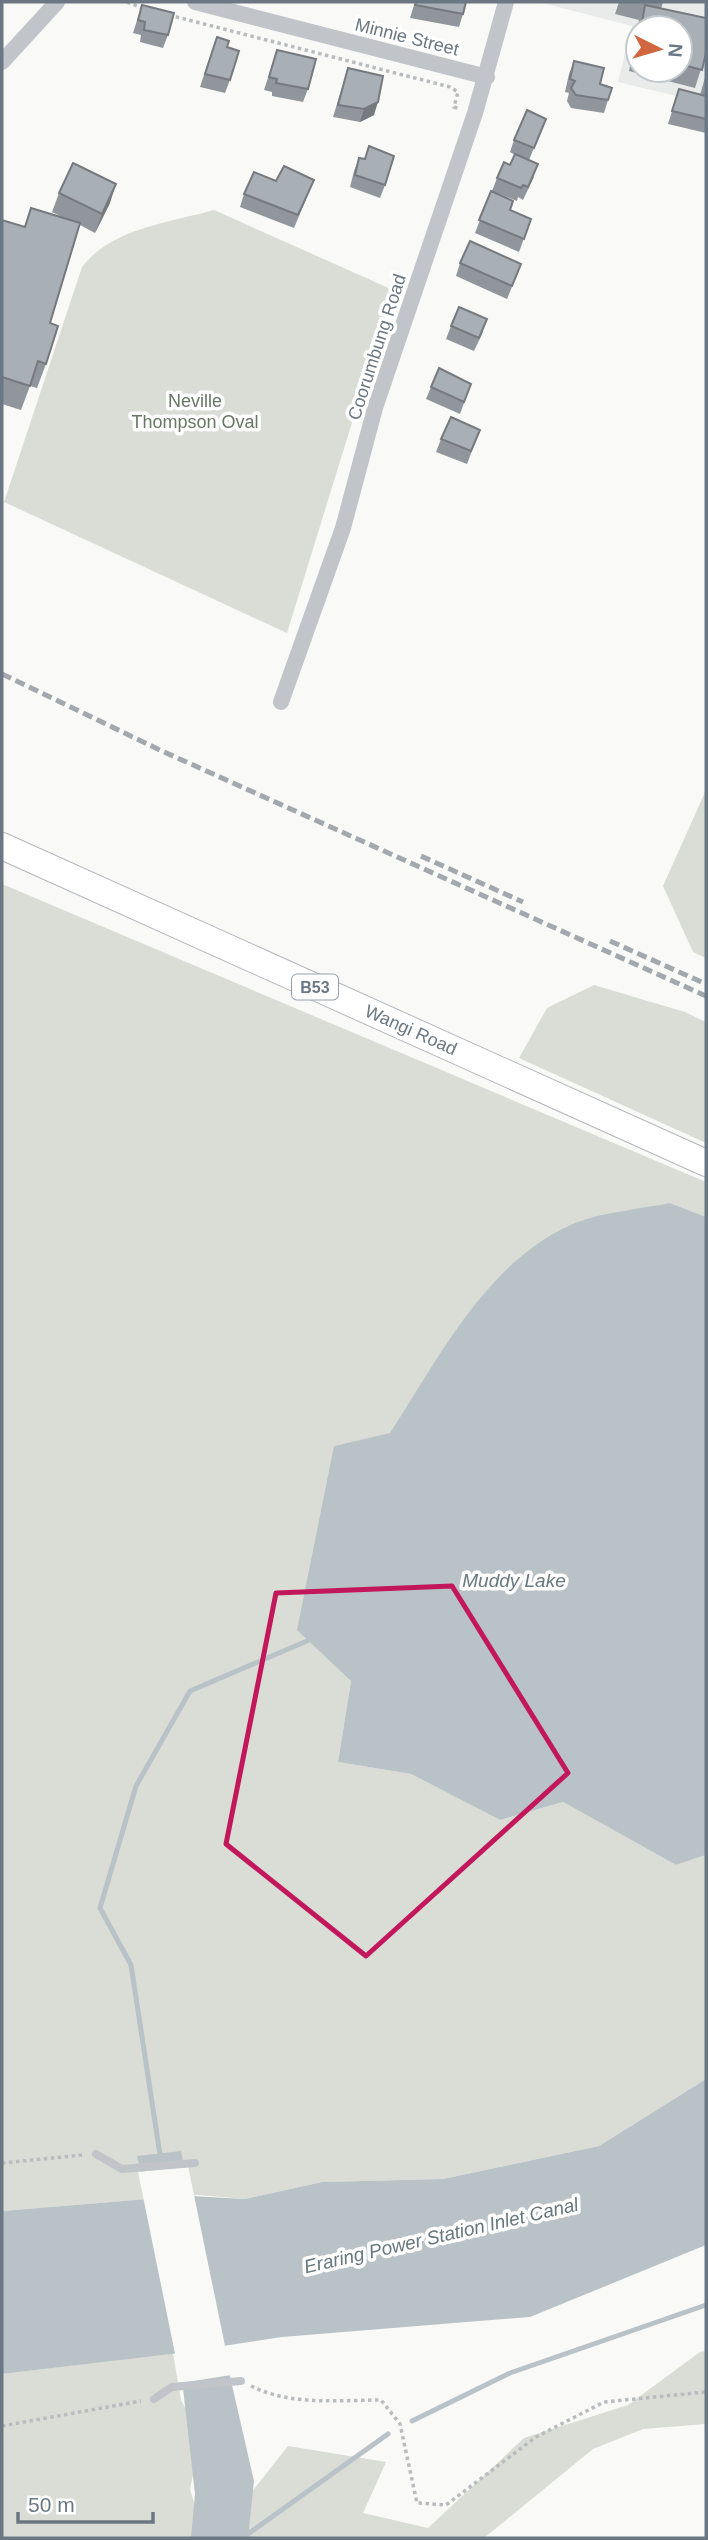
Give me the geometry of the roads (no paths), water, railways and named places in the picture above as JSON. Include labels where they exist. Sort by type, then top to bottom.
[{"type":"main road","name":"Wangi Road","points":[[2,846],[706,1163]]},
{"type":"street","points":[[2,62],[57,2]]},
{"type":"street","name":"Minnie Street","points":[[195,2],[487,77]]},
{"type":"street","name":"Coorumbung Road","points":[[281,702],[343,528],[376,408],[487,77],[506,2]]},
{"type":"lane","points":[[96,2154],[122,2169],[195,2163]]},
{"type":"lane","points":[[154,2399],[172,2387],[241,2381]]},
{"type":"water","name":"Muddy Lake","points":[[670,1203],[706,1217],[706,1855],[676,1865],[563,1802],[500,1820],[411,1774],[338,1762],[351,1681],[297,1630],[334,1446],[390,1433],[468,1314],[516,1261],[544,1240],[586,1219]]},
{"type":"water","name":"Eraring Power Station Inlet Canal","points":[[706,2079],[706,2245],[530,2317],[282,2337],[223,2346],[254,2481],[248,2538],[191,2538],[195,2494],[179,2353],[2,2374],[2,2211],[148,2199],[137,2156],[181,2151],[191,2196],[245,2199],[322,2182],[443,2179],[599,2146]]},
{"type":"waterway","points":[[161,2161],[131,1965],[100,1908],[136,1786],[190,1691],[314,1638]]},
{"type":"waterway","points":[[412,2421],[510,2373],[706,2305]]},
{"type":"waterway","points":[[245,2536],[388,2434]]},
{"type":"railway","points":[[2,674],[162,751],[706,996]]},
{"type":"railway","points":[[421,856],[523,902]]},
{"type":"railway","points":[[610,941],[706,984]]},
{"type":"park label","name":"Neville Thompson Oval","points":[[195,411]]}]
